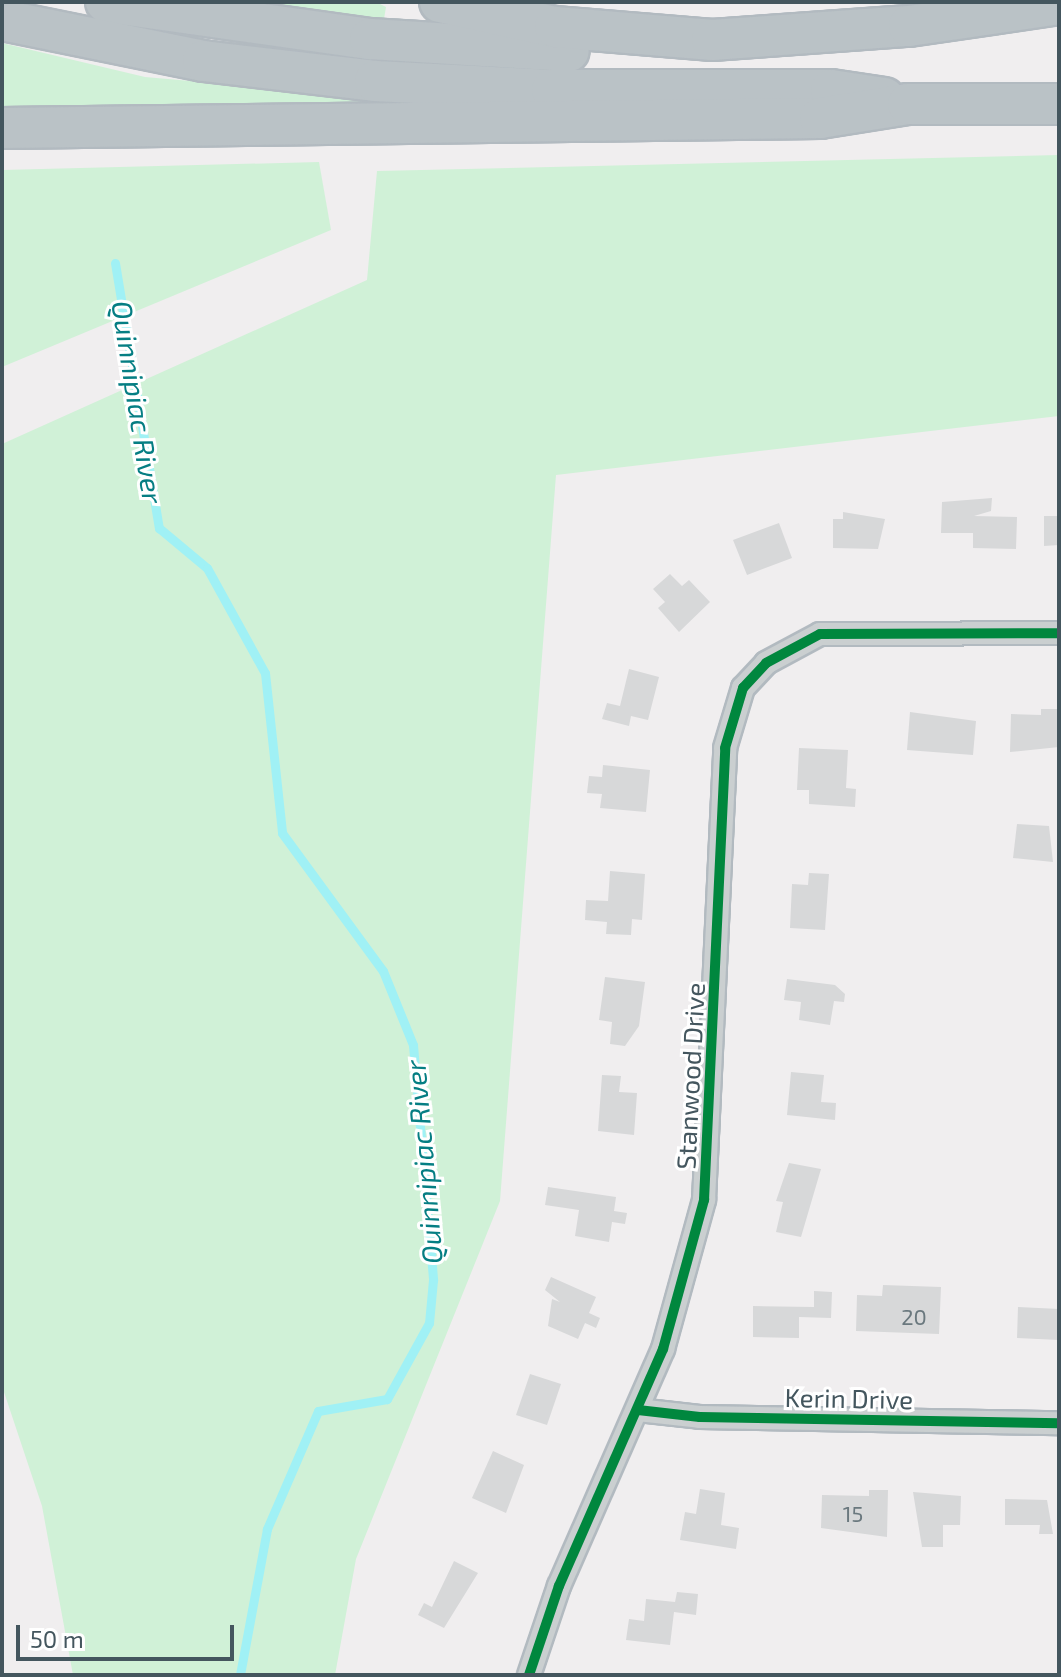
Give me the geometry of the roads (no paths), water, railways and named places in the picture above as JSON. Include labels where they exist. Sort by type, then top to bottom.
[{"type":"highway","points":[[106,2],[251,26],[485,48],[658,51],[712,40],[909,26],[1059,4]]},
{"type":"highway","points":[[440,2],[555,27],[712,40]]},
{"type":"highway","points":[[2,20],[203,61],[335,78],[552,90],[831,90],[908,104]]},
{"type":"highway","points":[[2,128],[806,119],[908,104],[1059,104]]},
{"type":"street","name":"Stanwood Drive","points":[[529,1675],[559,1586],[638,1410],[680,1300],[704,1200],[725,748],[743,688],[766,663],[820,634],[1059,633]]},
{"type":"street","name":"Kerin Drive","points":[[638,1410],[700,1417],[1059,1423]]},
{"type":"waterway","name":"Quinnipiac River","points":[[115,263],[159,528],[207,568],[265,673],[282,833],[383,971],[413,1045],[433,1280],[429,1323],[387,1399],[318,1411],[267,1529],[240,1675]]}]
